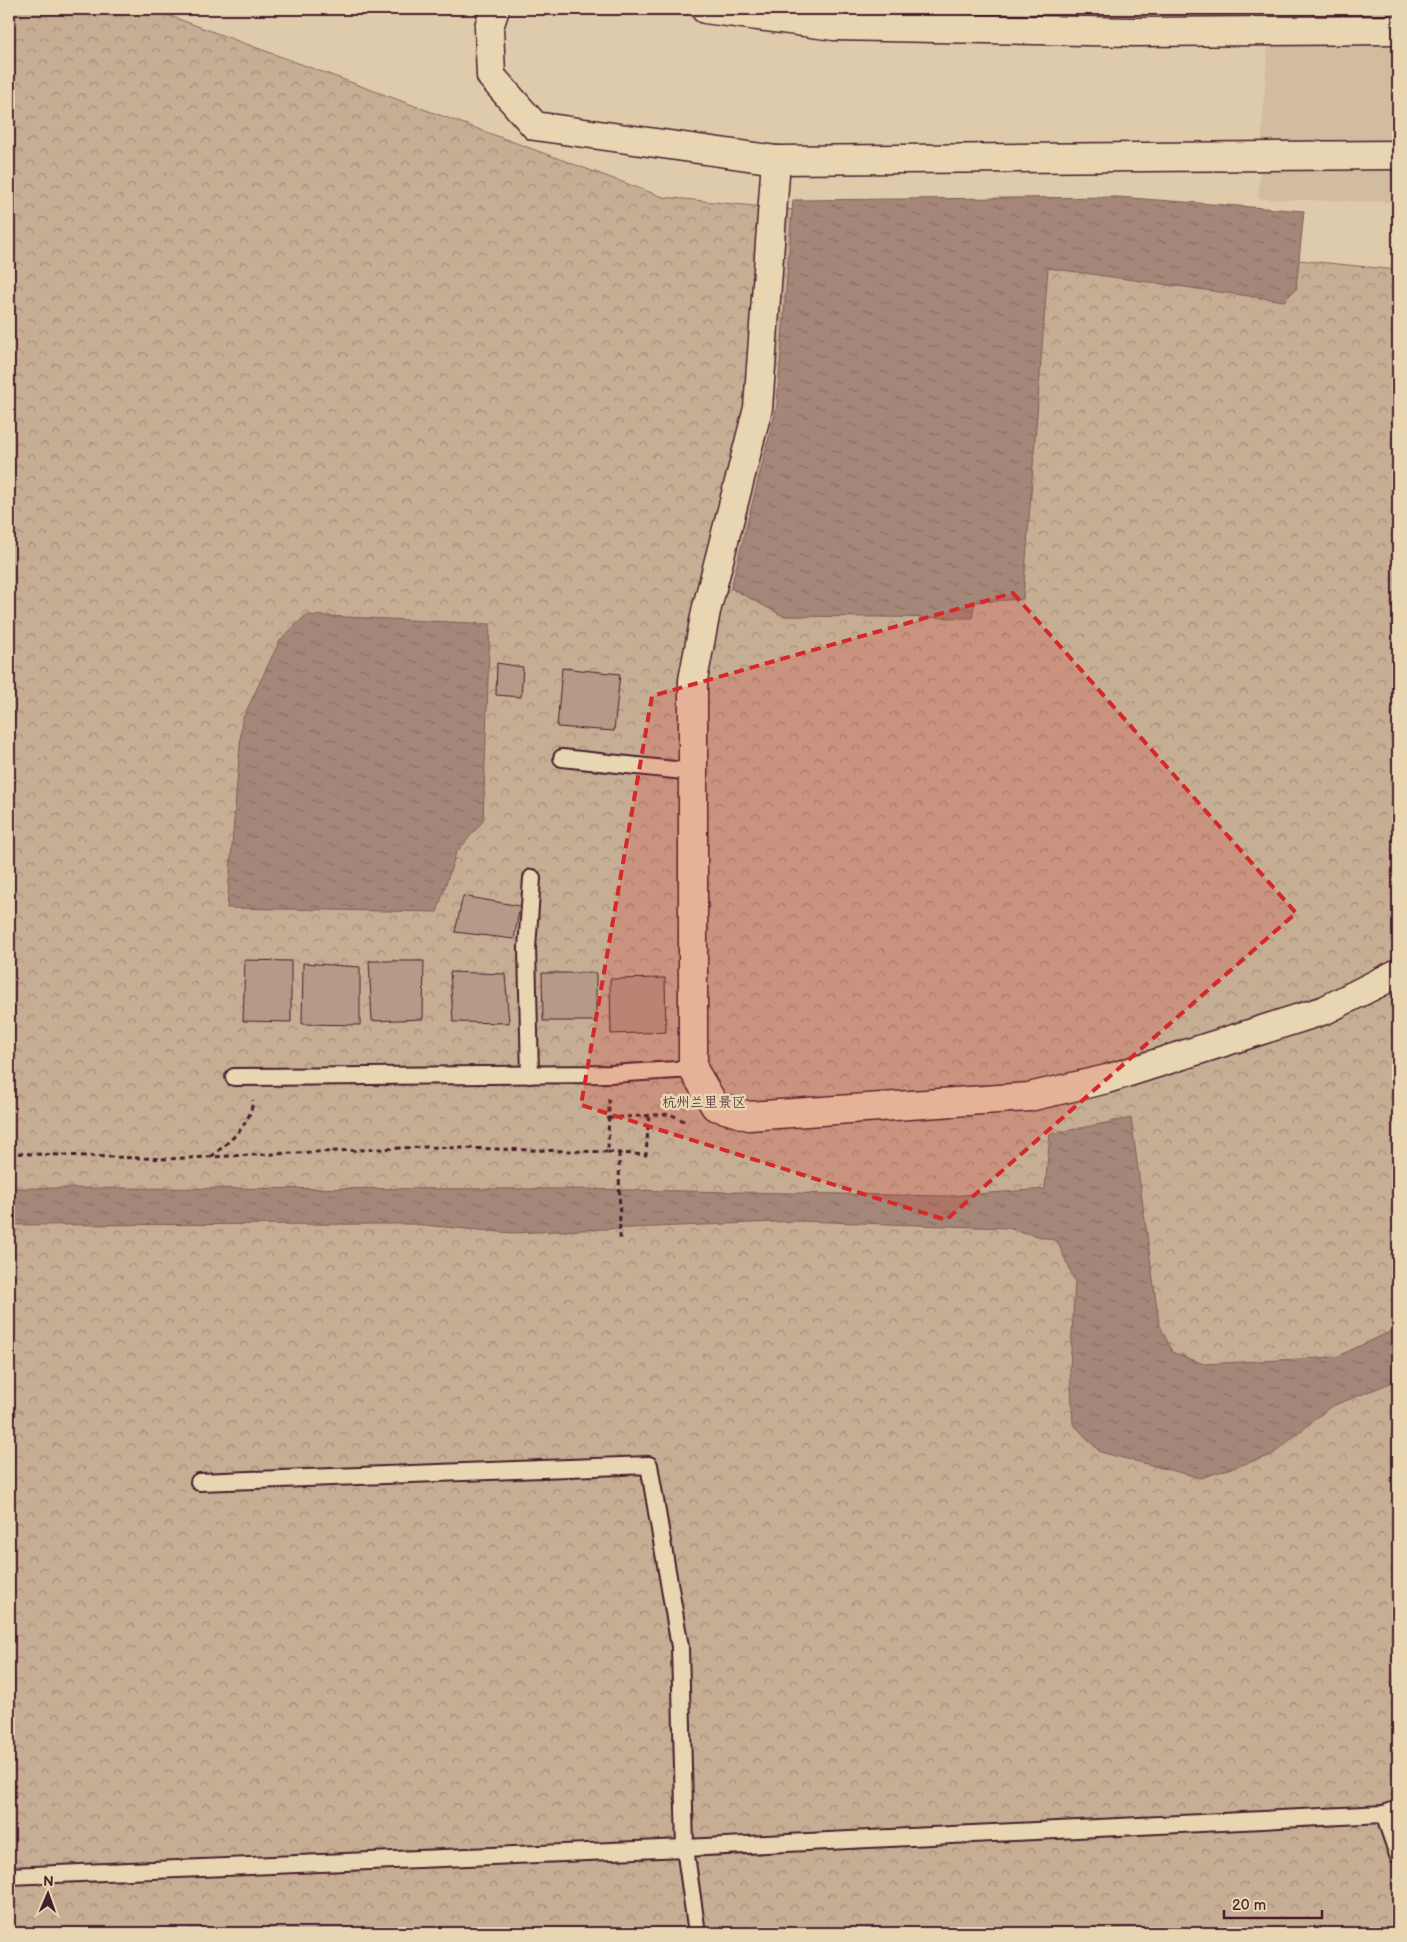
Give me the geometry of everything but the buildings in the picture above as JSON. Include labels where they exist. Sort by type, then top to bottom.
[{"type":"street","points":[[495,9],[489,27],[491,76],[535,126],[776,160],[1398,155]]},
{"type":"street","points":[[705,9],[834,26],[1135,32],[1398,30]]},
{"type":"street","points":[[776,160],[758,408],[706,611],[693,680],[693,1069],[715,1106],[749,1116],[1029,1097],[1107,1080],[1325,1010],[1398,973]]},
{"type":"lane","points":[[562,758],[693,772]]},
{"type":"lane","points":[[530,1074],[527,948],[532,878]]},
{"type":"lane","points":[[234,1077],[610,1074],[693,1069]]},
{"type":"lane","points":[[199,1482],[649,1465],[680,1646],[686,1848],[697,1933]]},
{"type":"lane","points":[[9,1876],[686,1848],[1391,1812],[1398,1855]]},
{"type":"path","points":[[608,1152],[610,1074]]},
{"type":"path","points":[[210,1157],[242,1130],[252,1114],[257,1076]]},
{"type":"path","points":[[609,1118],[670,1114],[692,1125]]},
{"type":"path","points":[[9,1153],[166,1159],[423,1147],[619,1152],[646,1155],[649,1115]]},
{"type":"path","points":[[619,1152],[620,1239]]},
{"type":"highlighted area","points":[[1013,593],[1296,913],[946,1220],[581,1105],[652,696]]},
{"type":"shaded area","points":[[1398,9],[1398,202],[1258,199],[1269,20]]},
{"type":"green space","name":"杭州兰里景区","points":[[9,9],[151,9],[663,197],[1398,270],[1398,1933],[9,1933]]},
{"type":"water","points":[[1118,197],[1304,211],[1296,289],[1284,301],[1048,268],[1023,599],[975,602],[972,618],[783,616],[731,588],[777,406],[793,200]]},
{"type":"water","points":[[306,615],[490,624],[483,821],[456,853],[437,912],[227,908],[242,720],[280,640]]},
{"type":"water","points":[[1131,1118],[1159,1323],[1172,1352],[1204,1364],[1336,1357],[1398,1328],[1398,1380],[1330,1407],[1272,1455],[1201,1478],[1100,1452],[1073,1424],[1070,1368],[1075,1281],[1057,1241],[1007,1228],[799,1221],[512,1233],[411,1224],[9,1225],[9,1188],[578,1189],[949,1196],[1045,1189],[1050,1134]]}]
